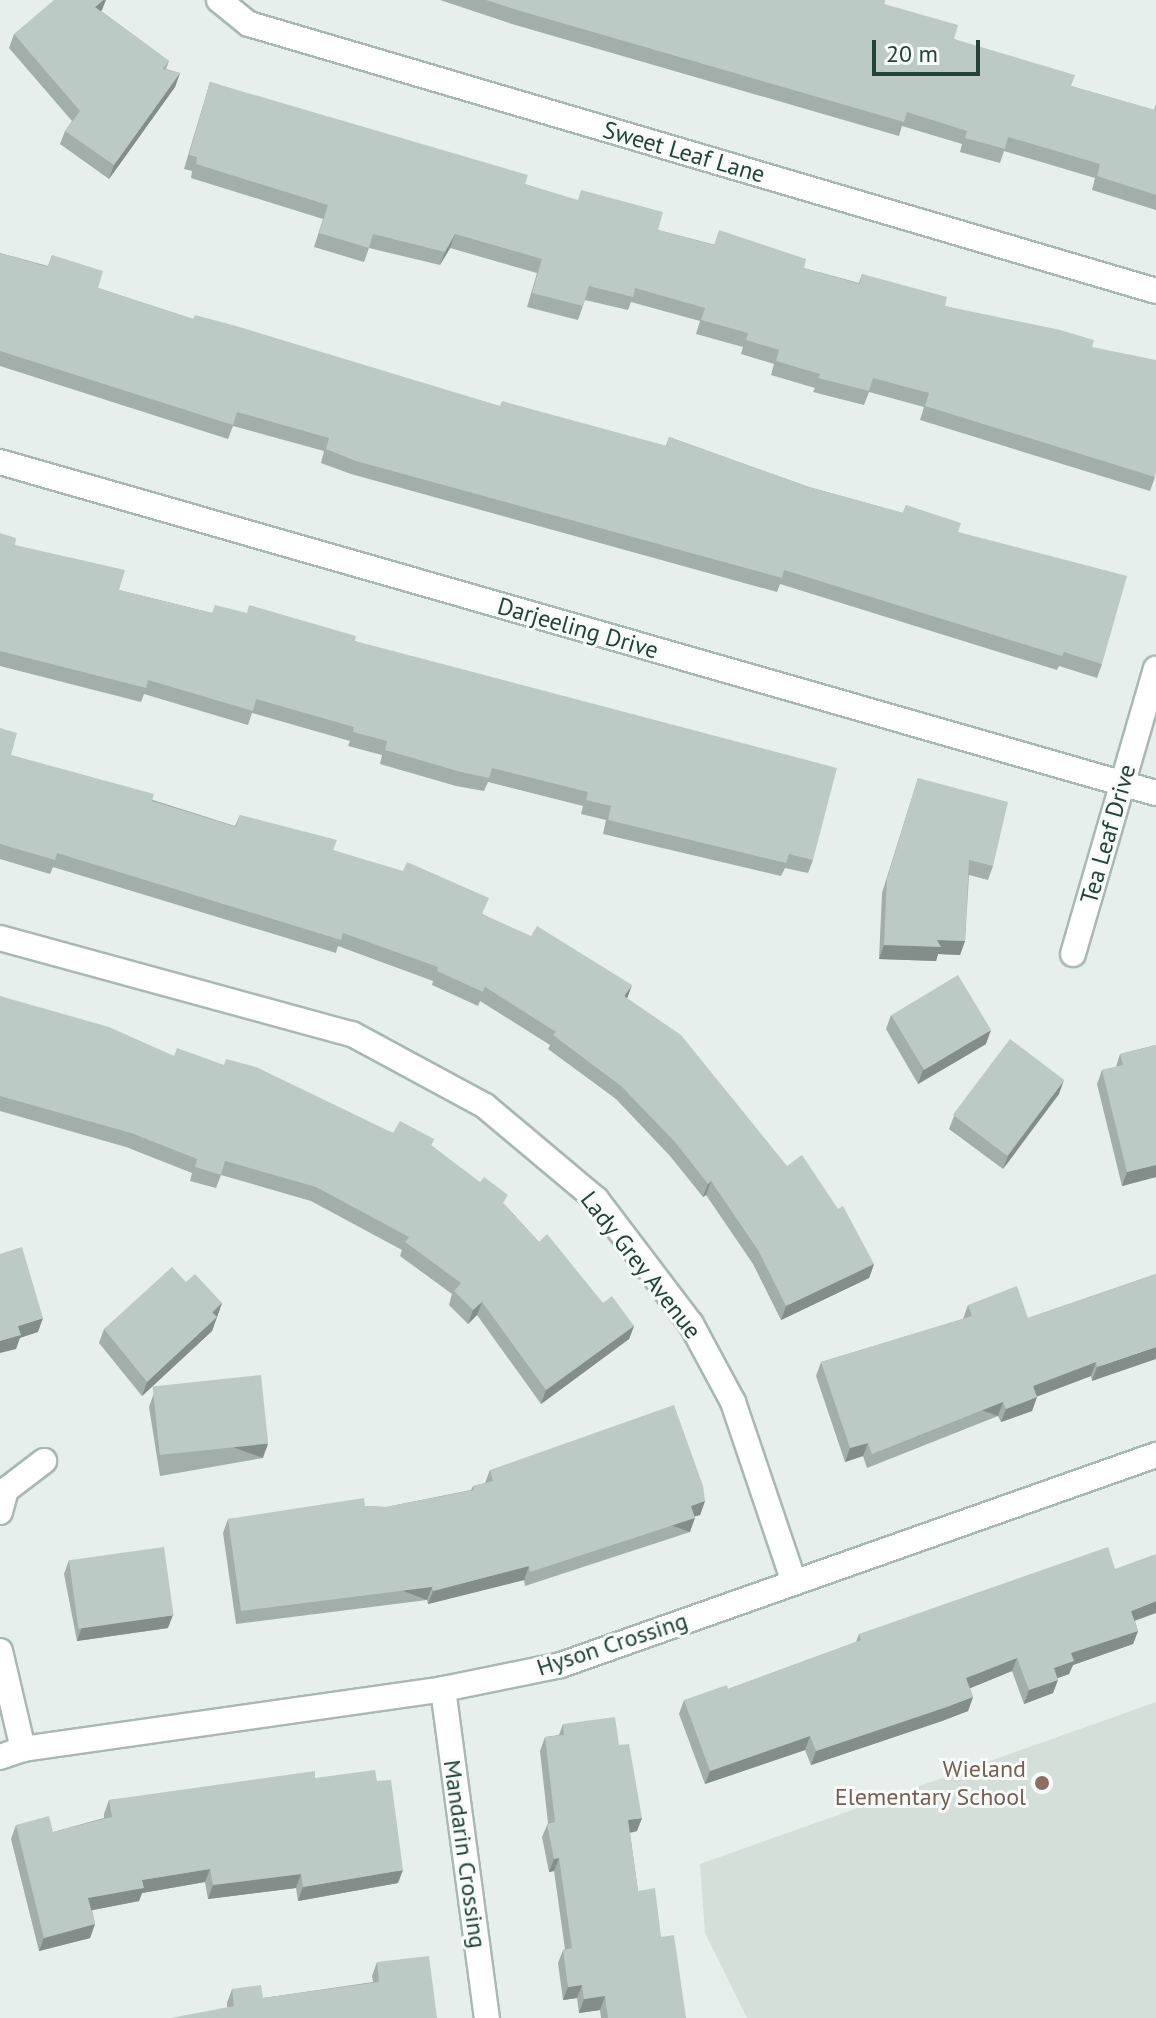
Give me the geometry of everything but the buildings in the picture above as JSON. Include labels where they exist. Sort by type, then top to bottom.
[{"type":"street","name":"Sweet Leaf Lane","points":[[219,0],[249,24],[1156,291]]},
{"type":"street","name":"Darjeeling Drive","points":[[0,462],[1156,793]]},
{"type":"street","name":"Tea Leaf Drive","points":[[1073,954],[1156,669]]},
{"type":"street","name":"Lady Grey Avenue","points":[[0,938],[352,1034],[485,1106],[596,1199],[691,1324],[733,1402],[794,1582]]},
{"type":"street","name":"Hyson Crossing","points":[[11,1753],[443,1689],[561,1665],[1156,1455]]},
{"type":"street","points":[[0,1512],[6,1490],[44,1461]]},
{"type":"street","points":[[0,1651],[11,1753]]},
{"type":"street","name":"Mandarin Crossing","points":[[443,1689],[487,2018]]},
{"type":"shaded area","name":"Wieland Elementary School","points":[[1156,1702],[1156,2018],[747,2018],[705,1933],[700,1864]]},
{"type":"place","name":"Wieland Elementary School","points":[[1042,1783]]}]
